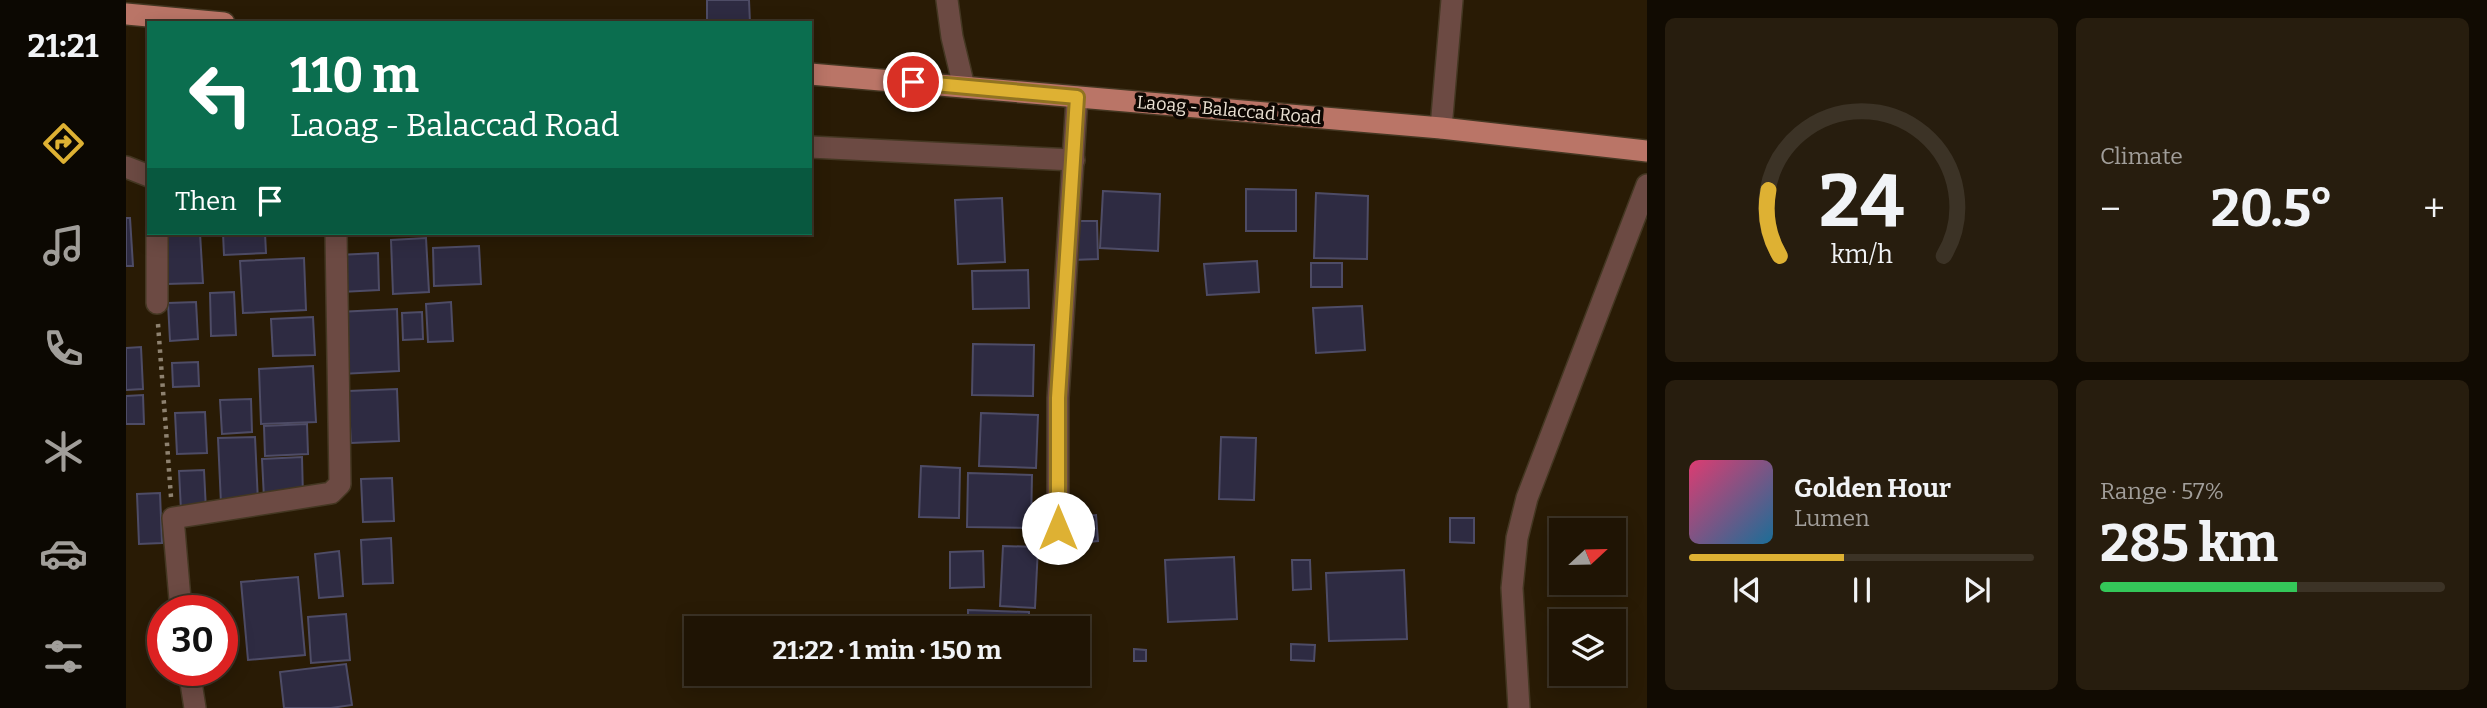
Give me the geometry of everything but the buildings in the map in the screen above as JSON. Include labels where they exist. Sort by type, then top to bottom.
[{"type":"main road","points":[[126,14],[201,21]]},
{"type":"main road","name":"Laoag - Balaccad Road","points":[[812,74],[1441,128],[1647,151]]},
{"type":"street","points":[[947,0],[952,37],[964,87]]},
{"type":"street","points":[[1441,128],[1452,0]]},
{"type":"street","points":[[1058,528],[1058,398],[1077,97]]},
{"type":"street","points":[[812,146],[1074,160]]},
{"type":"street","points":[[126,167],[147,175]]},
{"type":"street","points":[[1519,708],[1512,588],[1517,538],[1527,498],[1647,185]]},
{"type":"street","points":[[157,235],[157,303]]},
{"type":"street","points":[[180,595],[173,517],[331,493],[340,484],[337,235]]},
{"type":"street","points":[[192,686],[195,708]]},
{"type":"path","points":[[157,303],[173,517]]},
{"type":"route","points":[[913,82],[1077,97],[1058,398],[1058,528]]}]
